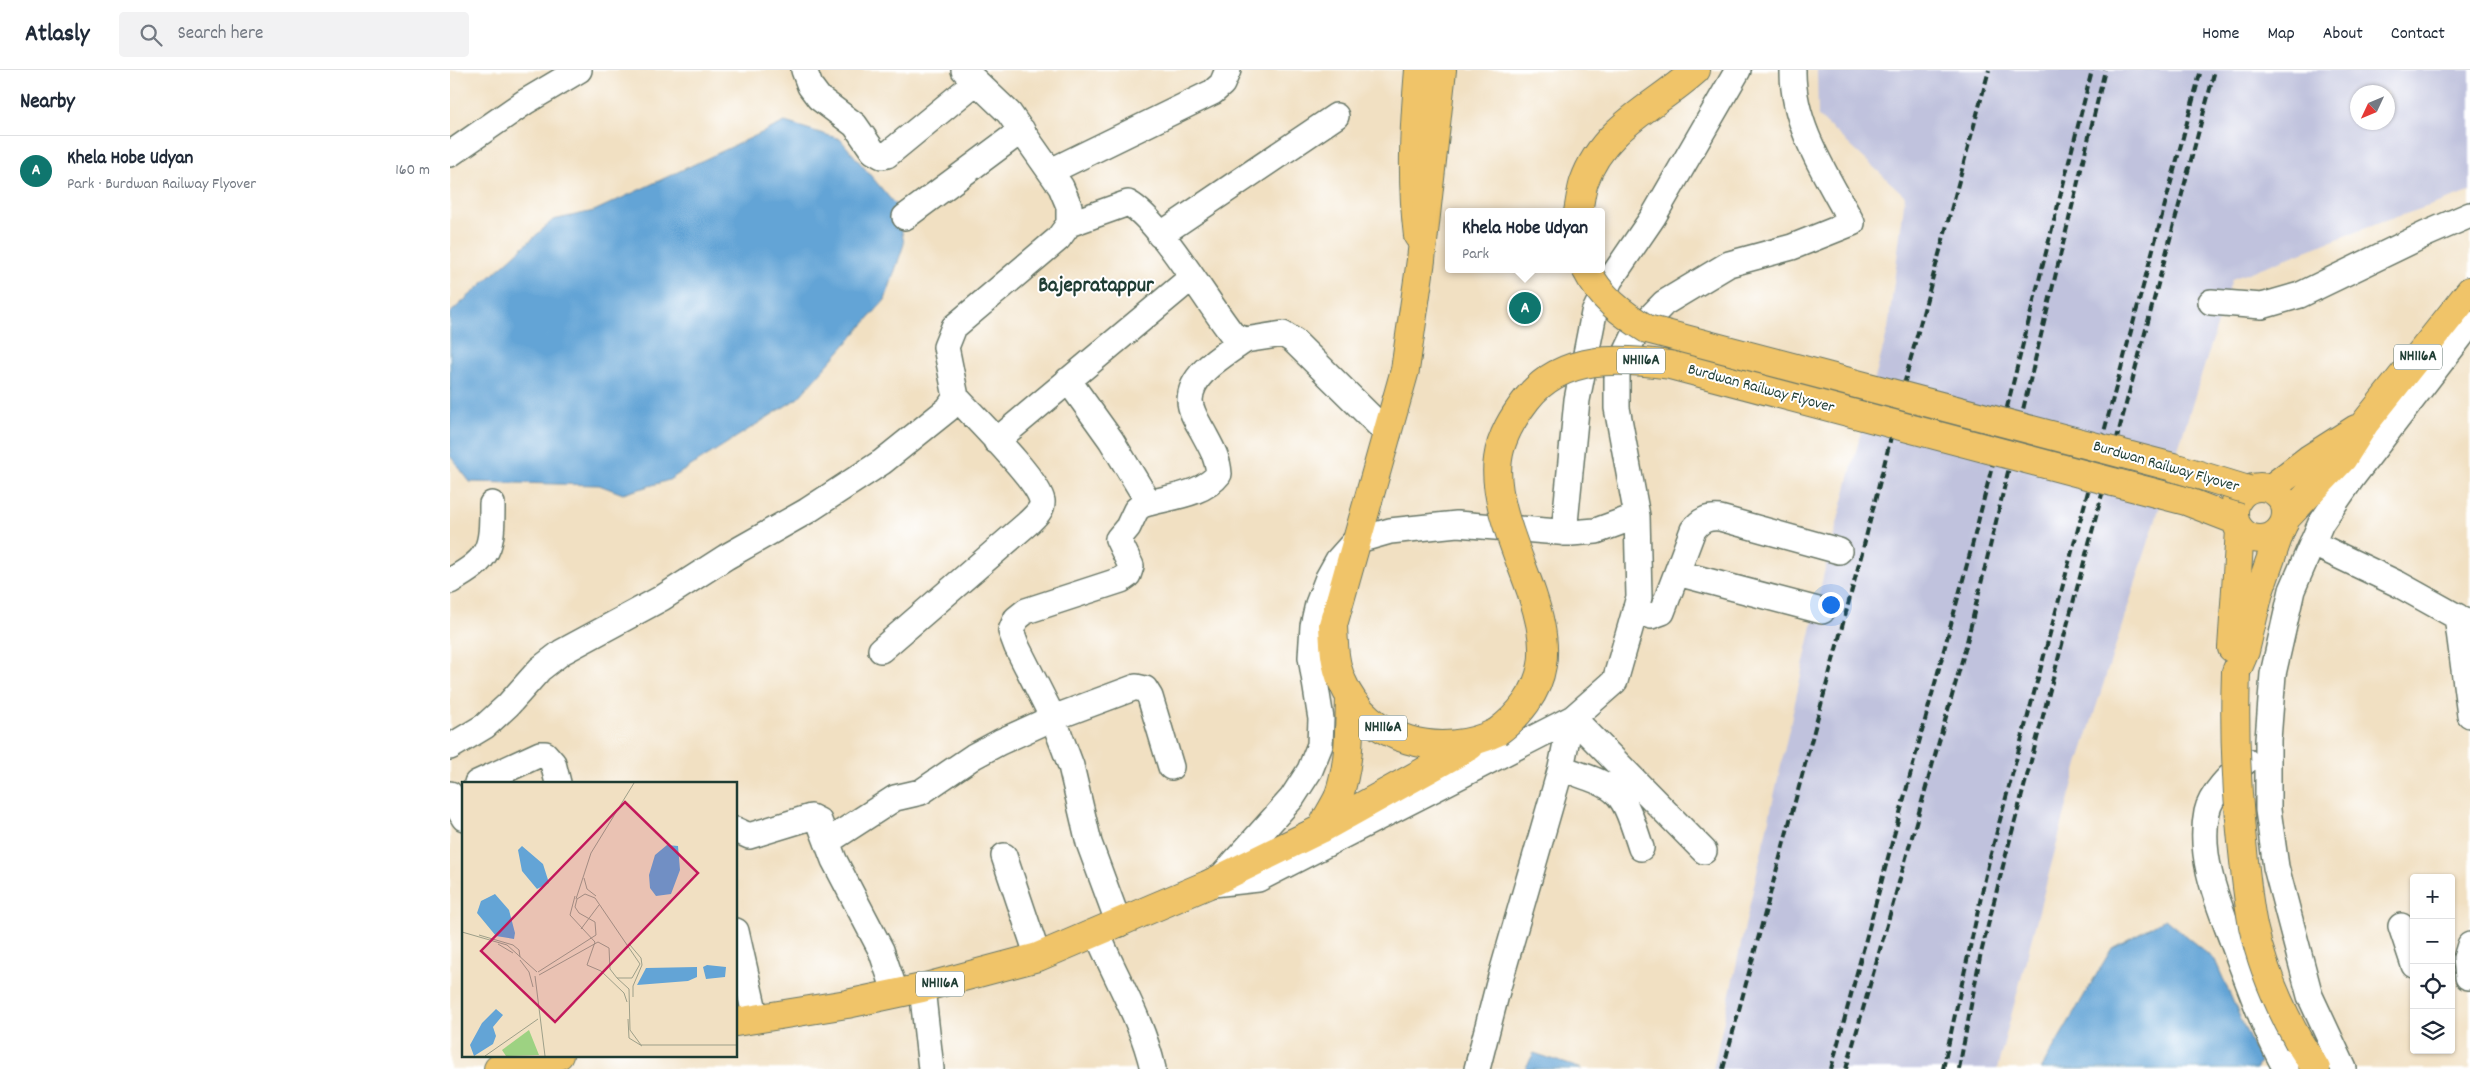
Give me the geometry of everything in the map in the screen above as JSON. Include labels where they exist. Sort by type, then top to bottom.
[{"type":"main road","points":[[1419,70],[1412,178],[1421,260]]},
{"type":"main road","name":"NH116A","points":[[1442,70],[1421,260],[1405,370],[1333,625],[1337,666],[1350,697],[1369,718],[1402,738],[1425,744],[1444,746],[1488,737]]},
{"type":"main road","points":[[1579,208],[1584,182],[1601,149],[1623,124],[1696,70]]},
{"type":"main road","name":"Burdwan Railway Flyover","points":[[1588,273],[1601,293],[1617,310],[1647,329],[2259,490]]},
{"type":"main road","name":"Burdwan Railway Flyover","points":[[1488,737],[1510,722],[1524,707],[1535,686],[1542,664],[1542,640],[1537,610],[1506,517],[1498,485],[1498,460],[1512,418],[1533,392],[1553,376],[1579,365],[1609,359],[1670,365],[2164,495],[2237,525],[2249,537],[2261,539],[2272,536],[2342,458],[2365,423],[2470,291]]},
{"type":"main road","name":"Burdwan Railway Flyover","points":[[2316,1069],[2279,1006],[2253,926],[2244,870],[2234,746],[2236,672],[2231,644],[2237,503],[2365,423]]},
{"type":"main road","points":[[2259,490],[2280,496],[2285,507],[2283,524]]},
{"type":"main road","name":"Burdwan Railway Flyover","points":[[2236,672],[2245,651],[2264,576],[2283,524]]},
{"type":"main road","name":"NH116A","points":[[1321,829],[1337,798],[1344,777],[1349,749],[1350,697]]},
{"type":"main road","name":"NH116A","points":[[746,1020],[909,991],[1038,957],[1214,881],[1321,829],[1488,737]]},
{"type":"main road","points":[[498,1069],[555,1056]]},
{"type":"street","points":[[450,154],[525,102],[579,70]]},
{"type":"street","points":[[804,70],[810,86],[819,98],[854,125],[873,151],[882,156],[887,155],[970,76],[1010,113],[1051,170],[1069,206],[1069,224]]},
{"type":"street","points":[[1051,170],[1213,92],[1222,84],[1228,70]]},
{"type":"street","points":[[1564,533],[1577,400],[1594,313],[1610,280],[1653,217],[1738,70]]},
{"type":"street","points":[[1214,881],[1258,879],[1570,719],[1615,681],[1639,597],[1637,516],[1617,408],[1617,372],[1636,332],[1664,303],[1729,264],[1785,249],[1852,223],[1808,137],[1793,87],[1794,70]]},
{"type":"street","points":[[1160,235],[1336,116]]},
{"type":"street","points":[[905,217],[1022,130]]},
{"type":"street","points":[[881,650],[1039,512],[1042,503],[1040,492],[956,397],[946,347],[954,327],[1058,238],[1069,224],[1128,203],[1138,208],[1233,335],[1245,340]]},
{"type":"street","points":[[2211,302],[2262,306],[2300,295],[2426,234],[2470,215]]},
{"type":"street","points":[[996,441],[1192,278]]},
{"type":"street","points":[[2344,1069],[2310,996],[2276,867],[2268,810],[2268,740],[2273,674],[2292,590],[2321,523],[2352,478],[2470,324]]},
{"type":"street","points":[[1153,1069],[1147,1042],[1134,1010],[1116,977],[1108,928],[1071,766],[1053,718],[1017,648],[1012,631],[1016,619],[1026,611],[1121,580],[1128,576],[1132,566],[1118,539],[1128,527],[1136,510],[1148,503],[1200,489],[1212,482],[1219,474],[1218,460],[1195,417],[1190,401],[1194,384],[1205,370],[1245,340],[1283,334],[1294,341],[1388,434]]},
{"type":"street","points":[[1068,380],[1111,440],[1148,503]]},
{"type":"street","points":[[450,747],[485,726],[508,705],[540,669],[562,652],[662,598],[726,557],[807,511],[882,462],[948,409],[956,397]]},
{"type":"street","points":[[450,581],[476,565],[485,555],[492,538],[492,504]]},
{"type":"street","points":[[1214,881],[1292,798],[1310,770],[1320,745],[1321,719],[1311,657],[1313,626],[1318,604],[1328,578],[1338,560],[1356,541],[1390,531],[1457,524],[1564,533],[1596,531],[1637,516]]},
{"type":"street","points":[[1635,610],[1651,616],[1662,612],[1693,530],[1700,521],[1709,517],[1720,518],[1839,551]]},
{"type":"street","points":[[2312,543],[2398,584],[2464,620],[2470,715]]},
{"type":"street","points":[[1677,573],[1822,611]]},
{"type":"street","points":[[827,842],[895,798],[921,792],[974,756],[1053,718],[1136,687],[1145,689],[1150,696],[1171,767]]},
{"type":"street","points":[[1477,1069],[1498,987],[1561,768],[1570,719]]},
{"type":"street","points":[[1570,719],[1704,851]]},
{"type":"street","points":[[2268,740],[2218,791],[2208,810],[2204,833],[2206,856],[2213,884],[2268,1035],[2286,1069]]},
{"type":"street","points":[[479,782],[540,754],[545,754],[552,763],[558,782]]},
{"type":"street","points":[[1561,768],[1604,783],[1617,791],[1626,804],[1641,848]]},
{"type":"street","points":[[462,790],[450,794],[462,815]]},
{"type":"street","points":[[738,831],[749,836],[811,817],[819,821],[827,842],[882,950],[909,991],[931,1069]]},
{"type":"street","points":[[1004,856],[1038,957]]},
{"type":"street","points":[[2401,926],[2414,964]]},
{"type":"street","points":[[2463,978],[2470,946]]},
{"type":"street","points":[[738,949],[746,1020]]},
{"type":"shaded area","points":[[1817,70],[2470,70],[2470,192],[2382,222],[2232,279],[2078,764],[1997,1069],[1713,1069],[1823,577],[1888,329],[1905,196],[1818,116]]},
{"type":"water","points":[[785,122],[840,139],[898,208],[904,244],[885,300],[798,398],[669,480],[623,494],[599,485],[470,482],[450,456],[450,313],[553,220],[594,211]]},
{"type":"water","points":[[2165,919],[2215,960],[2260,1063],[2256,1069],[2041,1069],[2112,948]]},
{"type":"water","points":[[1534,1053],[1582,1069],[1525,1069]]},
{"type":"railway","points":[[1723,1069],[1989,70]]},
{"type":"railway","points":[[1831,1069],[1972,546],[2092,70]]},
{"type":"railway","points":[[1846,1069],[1965,650],[2105,70]]},
{"type":"railway","points":[[1943,1069],[1989,861],[2201,70]]},
{"type":"railway","points":[[1959,1069],[1980,957],[2003,866],[2215,70]]},
{"type":"place","name":"Khela Hobe Udyan","points":[[1525,308]]},
{"type":"district","name":"Bajepratappur","points":[[1096,287]]}]
